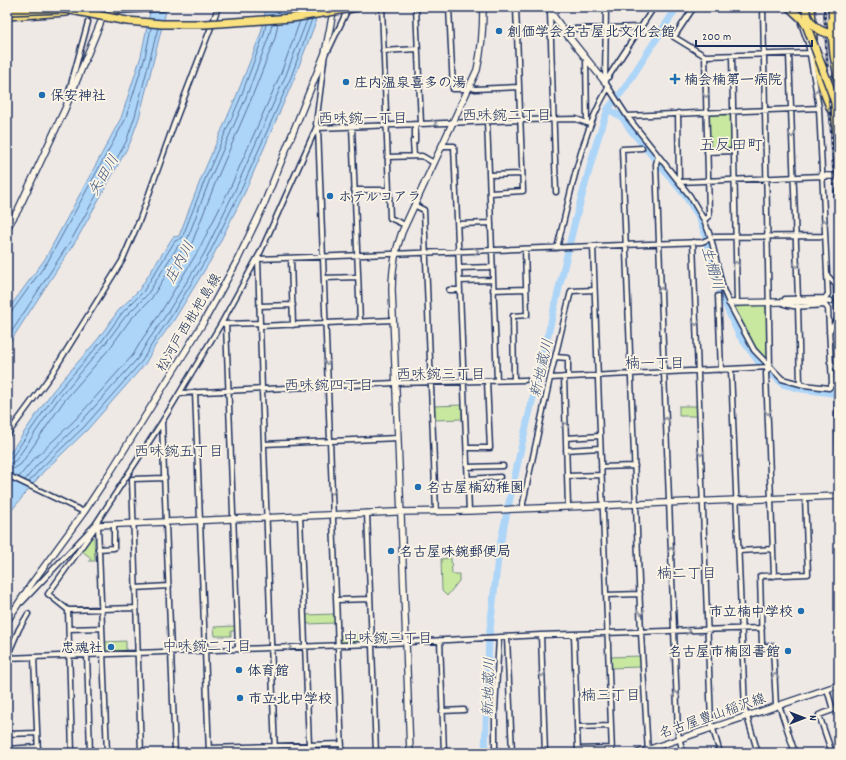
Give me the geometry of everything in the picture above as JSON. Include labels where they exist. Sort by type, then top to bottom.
[{"type":"highway","points":[[7,10],[43,7]]},
{"type":"highway","points":[[62,7],[128,18],[169,20],[265,16],[334,7]]},
{"type":"highway","points":[[7,16],[163,7]]},
{"type":"highway","points":[[7,10],[66,9],[133,21],[169,24],[205,24],[292,18],[359,7]]},
{"type":"highway","points":[[789,7],[802,19],[807,27],[833,96],[835,103],[839,172]]},
{"type":"highway","points":[[805,7],[809,20],[819,30],[832,35],[839,34]]},
{"type":"highway","points":[[811,7],[815,58],[819,76],[828,103],[838,123]]},
{"type":"highway","points":[[832,7],[839,136]]},
{"type":"highway","points":[[832,7],[839,77]]},
{"type":"highway","points":[[832,7],[834,55],[839,83]]},
{"type":"street","points":[[7,435],[51,375],[122,261],[140,219],[218,7]]},
{"type":"street","name":"松河戸西枇杷島線","points":[[7,621],[84,512],[184,354],[236,263],[262,209],[325,54],[334,7]]},
{"type":"street","points":[[342,753],[318,127],[316,124],[323,80],[325,54],[350,7]]},
{"type":"street","points":[[382,7],[390,218],[405,225]]},
{"type":"street","points":[[416,7],[421,124]]},
{"type":"street","points":[[449,7],[453,89],[519,87]]},
{"type":"street","points":[[410,753],[404,642],[401,513],[392,280],[395,254],[405,225],[454,123],[477,70],[481,53],[483,7]]},
{"type":"street","points":[[490,193],[523,191],[516,7]]},
{"type":"street","points":[[605,82],[606,7]]},
{"type":"street","points":[[605,82],[654,7]]},
{"type":"street","points":[[694,7],[674,37],[705,56],[810,53]]},
{"type":"street","points":[[763,7],[768,236],[771,302],[769,368],[766,373],[774,576]]},
{"type":"street","points":[[771,302],[779,300],[825,298],[828,294],[819,108],[806,35],[800,22],[785,7]]},
{"type":"street","points":[[7,228],[18,210],[64,109],[106,10]]},
{"type":"street","points":[[548,10],[605,82],[658,157],[690,196],[704,220],[708,240],[723,289],[754,350],[769,368],[782,379],[804,386],[828,389],[832,384],[828,309],[825,305],[798,306],[784,305],[781,302]]},
{"type":"street","points":[[548,10],[554,119],[556,192]]},
{"type":"street","points":[[64,109],[88,22]]},
{"type":"street","points":[[565,32],[572,29],[640,27]]},
{"type":"street","points":[[383,51],[417,49]]},
{"type":"street","points":[[789,54],[798,299]]},
{"type":"street","points":[[704,220],[709,216],[705,56]]},
{"type":"street","points":[[732,56],[737,303]]},
{"type":"street","points":[[557,248],[588,124],[586,58]]},
{"type":"street","points":[[588,124],[608,88]]},
{"type":"street","points":[[628,116],[733,110],[819,108]]},
{"type":"street","points":[[678,113],[679,182]]},
{"type":"street","points":[[318,127],[554,119],[576,119],[588,124]]},
{"type":"street","points":[[487,121],[497,381]]},
{"type":"street","points":[[414,156],[413,141],[415,141],[415,124]]},
{"type":"street","points":[[352,126],[360,322]]},
{"type":"street","points":[[136,608],[68,610],[48,594],[96,525],[181,393],[223,324],[257,259],[318,127]]},
{"type":"street","points":[[442,146],[454,146],[469,511]]},
{"type":"street","points":[[642,148],[622,149],[647,751]]},
{"type":"street","points":[[707,152],[733,151]]},
{"type":"street","points":[[387,157],[422,156],[434,163]]},
{"type":"street","points":[[658,157],[656,164],[678,736],[683,753]]},
{"type":"street","points":[[489,175],[522,174]]},
{"type":"street","points":[[679,182],[839,176]]},
{"type":"street","points":[[354,190],[389,190]]},
{"type":"street","points":[[414,205],[424,210],[436,512]]},
{"type":"street","points":[[458,224],[491,223]]},
{"type":"street","points":[[257,259],[291,259],[425,252],[693,242],[708,240],[714,237],[736,236],[825,236]]},
{"type":"street","points":[[693,242],[712,725],[720,753]]},
{"type":"street","points":[[593,246],[612,753]]},
{"type":"street","points":[[514,380],[513,316],[527,315],[525,249]]},
{"type":"street","points":[[257,259],[275,753]]},
{"type":"street","points":[[291,259],[293,325]]},
{"type":"street","points":[[459,268],[493,267]]},
{"type":"street","points":[[827,275],[836,285],[838,318],[829,332]]},
{"type":"street","points":[[324,278],[358,277]]},
{"type":"street","points":[[460,281],[493,280]]},
{"type":"street","points":[[493,290],[526,289]]},
{"type":"street","points":[[449,290],[460,290]]},
{"type":"street","points":[[520,508],[523,503],[550,378],[571,291],[594,290]]},
{"type":"street","points":[[718,296],[721,370]]},
{"type":"street","points":[[729,303],[830,302]]},
{"type":"street","points":[[259,306],[293,305]]},
{"type":"street","points":[[798,306],[800,384]]},
{"type":"street","points":[[223,324],[293,325],[393,320]]},
{"type":"street","points":[[223,324],[228,391],[238,648]]},
{"type":"street","points":[[555,358],[568,358],[566,377],[568,506]]},
{"type":"street","points":[[830,362],[839,370]]},
{"type":"street","points":[[550,378],[769,368]]},
{"type":"street","points":[[731,370],[746,717],[758,753]]},
{"type":"street","points":[[181,393],[395,383],[525,380]]},
{"type":"street","points":[[467,448],[490,448],[487,381]]},
{"type":"street","points":[[194,392],[209,751],[242,747],[342,744]]},
{"type":"street","points":[[837,396],[839,469]]},
{"type":"street","points":[[162,422],[175,753]]},
{"type":"street","points":[[566,438],[600,436]]},
{"type":"street","points":[[264,444],[398,438]]},
{"type":"street","points":[[566,450],[600,448]]},
{"type":"street","points":[[467,467],[503,466]]},
{"type":"street","points":[[601,467],[635,466]]},
{"type":"street","points":[[7,475],[84,512]]},
{"type":"street","points":[[567,476],[601,475]]},
{"type":"street","points":[[468,478],[500,477]]},
{"type":"street","points":[[141,753],[132,478],[165,478]]},
{"type":"street","points":[[20,601],[22,602],[96,525],[367,513],[498,510],[568,506],[602,506],[637,503],[703,502],[839,496]]},
{"type":"street","points":[[795,753],[778,706],[774,646],[762,646],[760,576],[808,574],[805,498]]},
{"type":"street","points":[[367,513],[376,753]]},
{"type":"street","points":[[300,516],[309,745]]},
{"type":"street","points":[[98,549],[114,548],[114,524]]},
{"type":"street","points":[[96,525],[107,753]]},
{"type":"street","points":[[739,551],[773,549]]},
{"type":"street","points":[[135,588],[169,586]]},
{"type":"street","points":[[606,595],[640,594]]},
{"type":"street","points":[[337,600],[370,599]]},
{"type":"street","points":[[68,610],[68,655],[72,753]]},
{"type":"street","points":[[28,614],[19,629],[7,657],[371,644],[541,635],[674,632],[762,628]]},
{"type":"street","points":[[69,629],[102,628]]},
{"type":"street","points":[[574,634],[578,751],[612,748]]},
{"type":"street","points":[[541,635],[545,753]]},
{"type":"street","points":[[507,637],[512,753]]},
{"type":"street","points":[[495,753],[495,710],[499,638]]},
{"type":"street","points":[[440,640],[444,753]]},
{"type":"street","points":[[87,654],[90,753]]},
{"type":"street","points":[[34,657],[38,753]]},
{"type":"street","name":"名古屋豊山稲沢線","points":[[638,753],[647,751],[678,736],[712,725],[746,717],[839,685]]},
{"type":"street","points":[[826,689],[833,710],[819,716],[832,753]]},
{"type":"street","points":[[442,711],[464,710]]},
{"type":"street","points":[[577,727],[611,726]]},
{"type":"street","points":[[7,734],[37,732]]},
{"type":"street","points":[[7,749],[38,747]]},
{"type":"street","points":[[242,747],[242,753]]},
{"type":"green space","points":[[731,114],[732,150],[709,151],[708,115]]},
{"type":"green space","points":[[766,305],[768,357],[766,359],[754,345],[735,308]]},
{"type":"green space","points":[[462,405],[462,419],[434,420],[434,406]]},
{"type":"green space","points":[[679,406],[697,406],[698,416],[679,416]]},
{"type":"green space","points":[[92,537],[94,538],[95,561],[89,561],[91,558],[82,551]]},
{"type":"green space","points":[[451,558],[452,574],[459,574],[459,581],[447,596],[442,591],[441,559]]},
{"type":"green space","points":[[335,614],[335,623],[307,624],[306,615]]},
{"type":"green space","points":[[235,626],[236,631],[231,631],[231,636],[215,636],[214,627]]},
{"type":"green space","points":[[359,634],[359,643],[340,643],[340,635]]},
{"type":"green space","points":[[126,641],[126,651],[105,651],[104,642]]},
{"type":"green space","points":[[640,656],[641,667],[610,668],[610,657]]},
{"type":"water","name":"矢田川","points":[[151,7],[167,7],[139,118],[130,143],[77,239],[7,348],[7,311],[45,259],[121,118],[141,56]]},
{"type":"water","name":"庄内川","points":[[266,7],[317,7],[315,24],[294,79],[245,192],[212,258],[145,364],[87,430],[43,472],[7,516],[7,457],[52,392],[98,339],[118,311],[139,290],[173,237],[179,236],[261,33]]},
{"type":"waterway","name":"新地蔵川","points":[[485,753],[489,638],[499,549],[521,448],[574,225],[597,141],[608,109],[624,89],[677,7]]},
{"type":"waterway","name":"生棚川","points":[[608,109],[622,117],[630,129],[684,194],[698,215],[705,233],[710,259],[722,297],[739,335],[758,361],[783,384],[802,389],[839,394]]},
{"type":"tunnel","points":[[88,22],[93,7]]},
{"type":"railway","points":[[824,7],[839,271]]},
{"type":"place","name":"創価学会名古屋北文化会館","points":[[499,31]]},
{"type":"place","name":"楠会楠第一病院","points":[[675,79]]},
{"type":"place","name":"庄内温泉喜多の湯","points":[[346,82]]},
{"type":"place","name":"保安神社","points":[[42,95]]},
{"type":"place","name":"ホテルコアラ","points":[[330,196]]},
{"type":"place","name":"名古屋楠幼稚園","points":[[418,487]]},
{"type":"place","name":"名古屋味鋺郵便局","points":[[391,551]]},
{"type":"place","name":"市立楠中学校","points":[[801,611]]},
{"type":"place","name":"忠魂社","points":[[111,647]]},
{"type":"place","name":"名古屋市楠図書館","points":[[788,651]]},
{"type":"place","name":"体育館","points":[[239,670]]},
{"type":"place","name":"市立北中学校","points":[[240,698]]},
{"type":"district","name":"西味鋺二丁目","points":[[507,115]]},
{"type":"district","name":"西味鋺一丁目","points":[[363,118]]},
{"type":"district","name":"五反田町","points":[[731,144]]},
{"type":"district","name":"楠一丁目","points":[[655,363]]},
{"type":"district","name":"西味鋺三丁目","points":[[441,374]]},
{"type":"district","name":"西味鋺四丁目","points":[[329,385]]},
{"type":"district","name":"西味鋺五丁目","points":[[179,451]]},
{"type":"district","name":"楠二丁目","points":[[687,573]]},
{"type":"district","name":"中味鋺三丁目","points":[[388,638]]},
{"type":"district","name":"中味鋺二丁目","points":[[207,646]]},
{"type":"district","name":"楠三丁目","points":[[611,695]]}]
